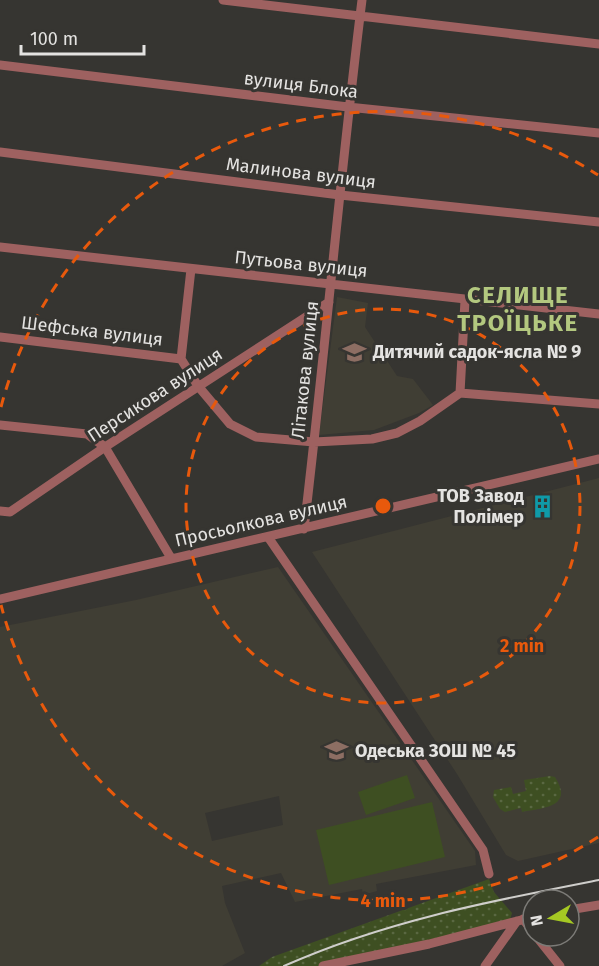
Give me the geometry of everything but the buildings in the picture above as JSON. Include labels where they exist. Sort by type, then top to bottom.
[{"type":"street","points":[[223,0],[599,44]]},
{"type":"street","name":"Літакова вулиця","points":[[304,529],[332,283],[348,107],[362,0]]},
{"type":"street","name":"вулиця Блока","points":[[0,64],[348,107],[599,133]]},
{"type":"street","name":"Малинова вулиця","points":[[0,152],[340,195],[599,222]]},
{"type":"street","name":"Путьова вулиця","points":[[0,247],[599,314]]},
{"type":"street","points":[[180,359],[191,268]]},
{"type":"street","points":[[465,300],[460,393],[599,404]]},
{"type":"street","name":"Персикова вулиця","points":[[0,511],[10,512],[105,447],[329,302]]},
{"type":"street","name":"Шефська вулиця","points":[[0,337],[180,359],[198,386],[230,424],[256,437],[314,442],[372,439],[397,433],[420,421],[460,393]]},
{"type":"street","points":[[0,425],[87,434],[105,447],[171,558]]},
{"type":"street","name":"Просьолкова вулиця","points":[[0,598],[599,459]]},
{"type":"street","points":[[268,537],[483,850],[489,874]]},
{"type":"street","points":[[581,908],[599,905]]},
{"type":"street","points":[[323,966],[429,944],[520,920]]},
{"type":"street","points":[[485,966],[520,920]]},
{"type":"street","points":[[546,948],[560,966]]},
{"type":"shaded area","name":"Дитячий садок-ясла № 9","points":[[337,297],[368,303],[365,327],[397,376],[413,379],[433,405],[419,413],[374,430],[319,435]]},
{"type":"shaded area","points":[[599,478],[599,843],[518,861],[506,855],[457,774],[312,552]]},
{"type":"shaded area","points":[[278,567],[475,851],[476,865],[376,884],[377,891],[363,895],[362,889],[295,902],[281,873],[222,886],[225,903],[245,953],[222,966],[0,966],[0,627],[136,600]],"holes":[[[279,796],[283,825],[212,841],[205,813]]]},
{"type":"green space","points":[[407,775],[415,798],[366,815],[358,792]]},
{"type":"green space","points":[[555,777],[561,795],[559,800],[547,807],[522,812],[521,808],[505,812],[500,809],[493,797],[494,790],[511,787],[513,794],[526,791],[524,780]]},
{"type":"green space","points":[[432,802],[445,857],[329,885],[316,830]]},
{"type":"green space","points":[[489,879],[494,892],[512,913],[510,920],[318,966],[259,966],[272,957]]},
{"type":"railway","points":[[284,966],[322,950],[439,914],[599,880]]},
{"type":"place","name":"Дитячий садок-ясла № 9","points":[[355,352]]},
{"type":"place","name":"ТОВ Завод Полімер","points":[[542,506]]},
{"type":"place","name":"Одеська ЗОШ № 45","points":[[337,751]]},
{"type":"district","name":"СЕЛИЩЕ ТРОЇЦЬКЕ","points":[[518,309]]}]
